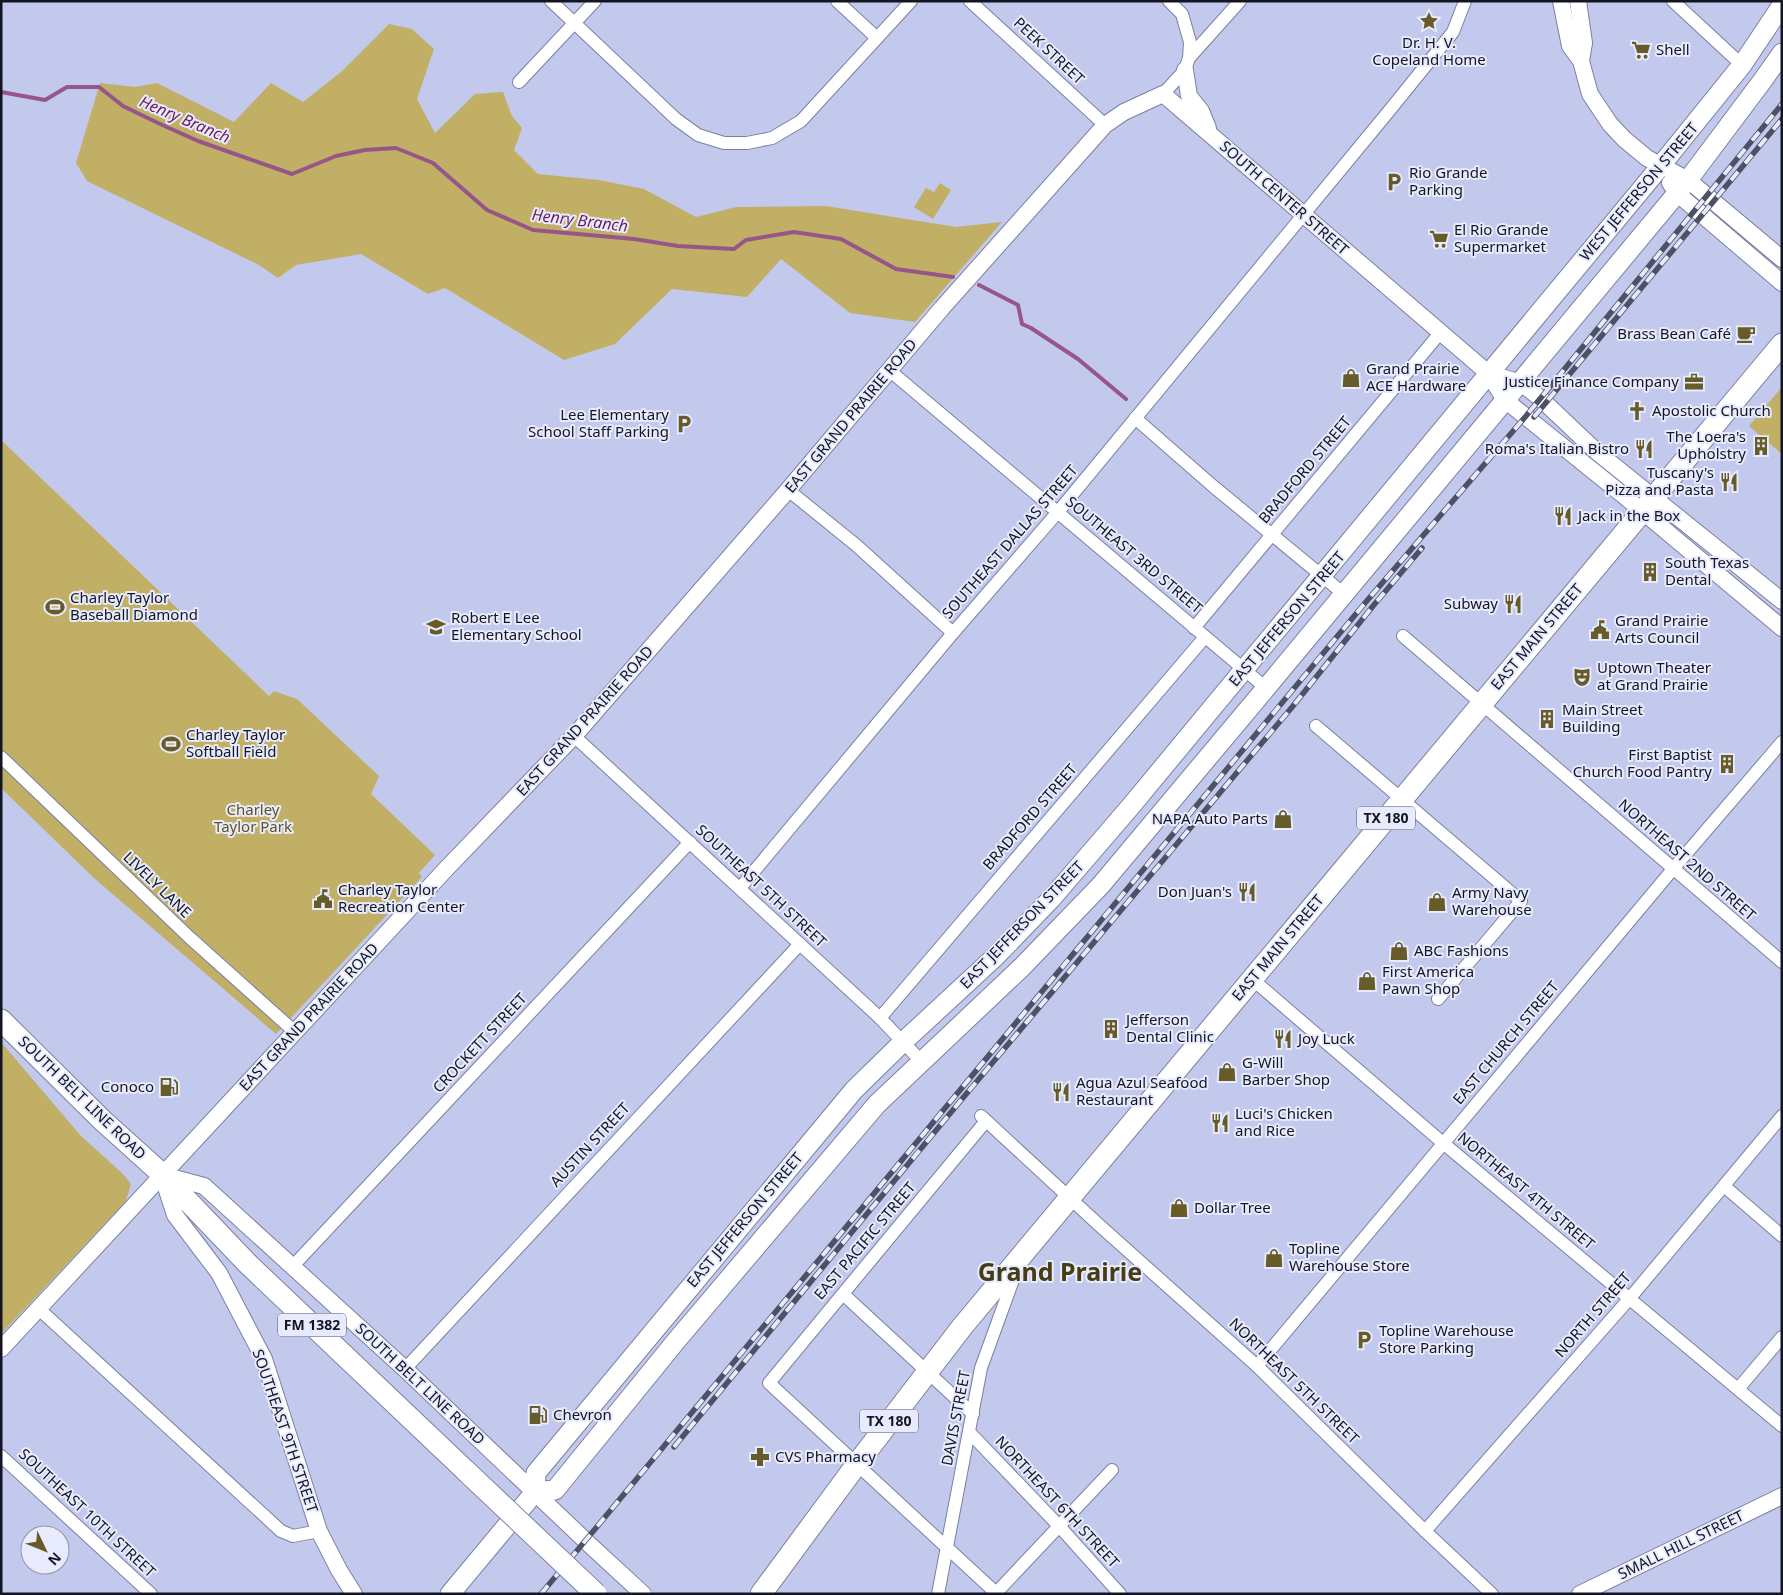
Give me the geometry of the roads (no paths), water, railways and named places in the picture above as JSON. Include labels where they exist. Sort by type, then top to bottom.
[{"type":"main road","name":"WEST JEFFERSON STREET","points":[[1488,373],[1742,65],[1782,5]]},
{"type":"main road","name":"WEST JEFFERSON STREET","points":[[1505,400],[1683,187],[1782,53]]},
{"type":"main road","name":"TX 180","points":[[1649,504],[1782,344]]},
{"type":"main road","name":"EAST JEFFERSON STREET","points":[[450,1594],[535,1492],[536,1473],[854,1090],[996,956],[1067,880],[1322,577],[1488,373]]},
{"type":"main road","name":"EAST JEFFERSON STREET","points":[[535,1492],[555,1490],[782,1215],[877,1104],[1022,968],[1085,902],[1266,688],[1505,400]]},
{"type":"main road","name":"EAST MAIN STREET","points":[[761,1594],[928,1371],[1023,1252],[1649,504]]},
{"type":"main road","points":[[1192,732],[1214,750]]},
{"type":"main road","points":[[1131,806],[1152,824]]},
{"type":"main road","points":[[1067,880],[1085,902]]},
{"type":"main road","name":"SOUTH BELT LINE ROAD","points":[[1,1020],[102,1120],[163,1176],[249,1265],[596,1594]]},
{"type":"main road","points":[[763,1198],[782,1215]]},
{"type":"street","points":[[551,1],[676,119],[698,135],[724,143],[747,143],[772,138],[802,121],[911,1]]},
{"type":"street","points":[[519,82],[594,1]]},
{"type":"street","points":[[837,1],[877,38]]},
{"type":"street","name":"PEEK STREET","points":[[970,1],[1105,125]]},
{"type":"street","points":[[1168,1],[1182,14],[1190,42],[1187,64],[1189,96],[1201,111],[1211,135]]},
{"type":"street","points":[[1163,94],[1240,1]]},
{"type":"street","name":"SOUTHEAST DALLAS STREET","points":[[740,888],[953,633],[1058,512],[1453,32],[1465,1]]},
{"type":"street","points":[[1562,1],[1570,46],[1581,60],[1590,94],[1603,114],[1624,139],[1660,166],[1782,283]]},
{"type":"street","points":[[1578,1],[1584,43],[1581,60]]},
{"type":"street","points":[[1673,1],[1742,65]]},
{"type":"street","name":"EAST GRAND PRAIRIE ROAD","points":[[1,1349],[446,869],[574,736],[788,490],[942,308],[1105,125],[1124,112],[1163,94]]},
{"type":"street","name":"SOUTH CENTER STREET","points":[[1163,94],[1488,373],[1505,400],[1649,504]]},
{"type":"street","points":[[1683,187],[1782,259]]},
{"type":"street","name":"BRADFORD STREET","points":[[1194,628],[1440,333]]},
{"type":"street","name":"SOUTHEAST 3RD STREET","points":[[889,370],[1266,688]]},
{"type":"street","name":"SOUTH CENTER STREET","points":[[1488,373],[1520,383],[1558,413],[1649,504]]},
{"type":"street","points":[[1135,418],[1214,487],[1344,594]]},
{"type":"street","points":[[788,490],[856,544],[953,633]]},
{"type":"street","points":[[1649,504],[1782,601]]},
{"type":"street","points":[[1649,504],[1782,628]]},
{"type":"street","name":"NORTHEAST 2ND STREET","points":[[1403,636],[1782,962]]},
{"type":"street","name":"BRADFORD STREET","points":[[880,1018],[1205,637]]},
{"type":"street","points":[[1316,726],[1521,901],[1438,999]]},
{"type":"street","name":"SOUTHEAST 5TH STREET","points":[[574,736],[880,1018],[922,1062]]},
{"type":"street","name":"EAST CHURCH STREET","points":[[1257,1366],[1673,869],[1782,742]]},
{"type":"street","name":"LIVELY LANE","points":[[1,758],[189,938],[295,1032]]},
{"type":"street","name":"CROCKETT STREET","points":[[293,1266],[690,842]]},
{"type":"street","name":"AUSTIN STREET","points":[[405,1369],[800,944]]},
{"type":"street","name":"NORTHEAST 4TH STREET","points":[[1252,978],[1443,1143],[1782,1426]]},
{"type":"street","name":"NORTH STREET","points":[[1425,1531],[1630,1298],[1782,1116]]},
{"type":"street","name":"EAST PACIFIC STREET","points":[[857,1464],[769,1383],[984,1119],[1068,1198]]},
{"type":"street","name":"SOUTH BELT LINE ROAD","points":[[163,1176],[204,1186],[405,1369],[590,1546],[643,1594]]},
{"type":"street","name":"SOUTHEAST 9TH STREET","points":[[163,1176],[175,1215],[219,1273],[264,1359],[319,1531],[354,1594]]},
{"type":"street","points":[[1724,1186],[1782,1236]]},
{"type":"street","name":"NORTHEAST 5TH STREET","points":[[1068,1198],[1257,1366],[1492,1594]]},
{"type":"street","name":"DAVIS STREET","points":[[938,1594],[981,1368],[1023,1252]]},
{"type":"street","points":[[843,1294],[973,1414]]},
{"type":"street","name":"SOUTHEAST 9TH STREET","points":[[39,1309],[281,1531],[293,1536],[319,1531]]},
{"type":"street","points":[[1738,1390],[1782,1337]]},
{"type":"street","name":"NORTHEAST 6TH STREET","points":[[970,1433],[1060,1526],[1120,1594]]},
{"type":"street","name":"SOUTHEAST 10TH STREET","points":[[1,1456],[151,1594]]},
{"type":"street","points":[[857,1464],[996,1593],[1112,1470]]},
{"type":"street","name":"SMALL HILL STREET","points":[[1580,1594],[1782,1496]]},
{"type":"waterway","name":"Henry Branch","points":[[1,92],[45,100],[67,87],[99,87],[123,106],[158,123],[198,141],[292,174],[336,156],[365,150],[396,148],[433,163],[487,210],[533,230],[634,239],[678,246],[734,249],[746,240],[794,232],[841,239],[896,269],[953,277]]},
{"type":"waterway","name":"Henry Branch","points":[[979,285],[1018,305],[1022,324],[1078,359],[1126,399]]},
{"type":"railway","points":[[541,1594],[1365,603],[1526,416],[1782,104]]},
{"type":"railway","points":[[1534,417],[1782,119]]},
{"type":"railway","points":[[674,1447],[962,1099],[1293,706],[1422,548]]},
{"type":"place","name":"Dr. H. V. Copeland Home","points":[[1429,21]]},
{"type":"place","name":"Shell","points":[[1641,50]]},
{"type":"place","name":"Rio Grande Parking","points":[[1394,182]]},
{"type":"place","name":"El Rio Grande Supermarket","points":[[1439,239]]},
{"type":"place","name":"Brass Bean Café","points":[[1746,334]]},
{"type":"place","name":"Grand Prairie ACE Hardware","points":[[1351,378]]},
{"type":"place","name":"Justice Finance Company","points":[[1694,382]]},
{"type":"place","name":"Apostolic Church","points":[[1637,411]]},
{"type":"place","name":"Lee Elementary School Staff Parking","points":[[684,424]]},
{"type":"place","name":"The Loera's Upholstry","points":[[1761,446]]},
{"type":"place","name":"Roma's Italian Bistro","points":[[1644,449]]},
{"type":"place","name":"Tuscany's Pizza and Pasta","points":[[1729,482]]},
{"type":"place","name":"Jack in the Box","points":[[1563,516]]},
{"type":"place","name":"South Texas Dental","points":[[1650,572]]},
{"type":"place","name":"Subway","points":[[1513,604]]},
{"type":"place","name":"Charley Taylor Baseball Diamond","points":[[55,607]]},
{"type":"place","name":"Robert E Lee Elementary School","points":[[436,627]]},
{"type":"place","name":"Grand Prairie Arts Council","points":[[1600,630]]},
{"type":"place","name":"Uptown Theater at Grand Prairie","points":[[1582,677]]},
{"type":"place","name":"Main Street Building","points":[[1547,719]]},
{"type":"place","name":"Charley Taylor Softball Field","points":[[171,744]]},
{"type":"place","name":"First Baptist Church Food Pantry","points":[[1727,764]]},
{"type":"place","name":"NAPA Auto Parts","points":[[1283,819]]},
{"type":"place","name":"Don Juan's","points":[[1247,892]]},
{"type":"place","name":"Charley Taylor Recreation Center","points":[[323,899]]},
{"type":"place","name":"Army Navy Warehouse","points":[[1437,902]]},
{"type":"place","name":"ABC Fashions","points":[[1399,951]]},
{"type":"place","name":"First America Pawn Shop","points":[[1367,981]]},
{"type":"place","name":"Jefferson Dental Clinic","points":[[1111,1029]]},
{"type":"place","name":"Joy Luck","points":[[1283,1039]]},
{"type":"place","name":"G-Will Barber Shop","points":[[1227,1072]]},
{"type":"place","name":"Conoco","points":[[169,1087]]},
{"type":"place","name":"Agua Azul Seafood Restaurant","points":[[1061,1092]]},
{"type":"place","name":"Luci's Chicken and Rice","points":[[1220,1123]]},
{"type":"place","name":"Dollar Tree","points":[[1179,1208]]},
{"type":"place","name":"Topline Warehouse Store","points":[[1274,1258]]},
{"type":"place","name":"Topline Warehouse Store Parking","points":[[1364,1340]]},
{"type":"place","name":"Chevron","points":[[538,1415]]},
{"type":"place","name":"CVS Pharmacy","points":[[760,1457]]},
{"type":"district","name":"Grand Prairie","points":[[1060,1272]]},
{"type":"park label","name":"Charley Taylor Park","points":[[253,818]]}]
